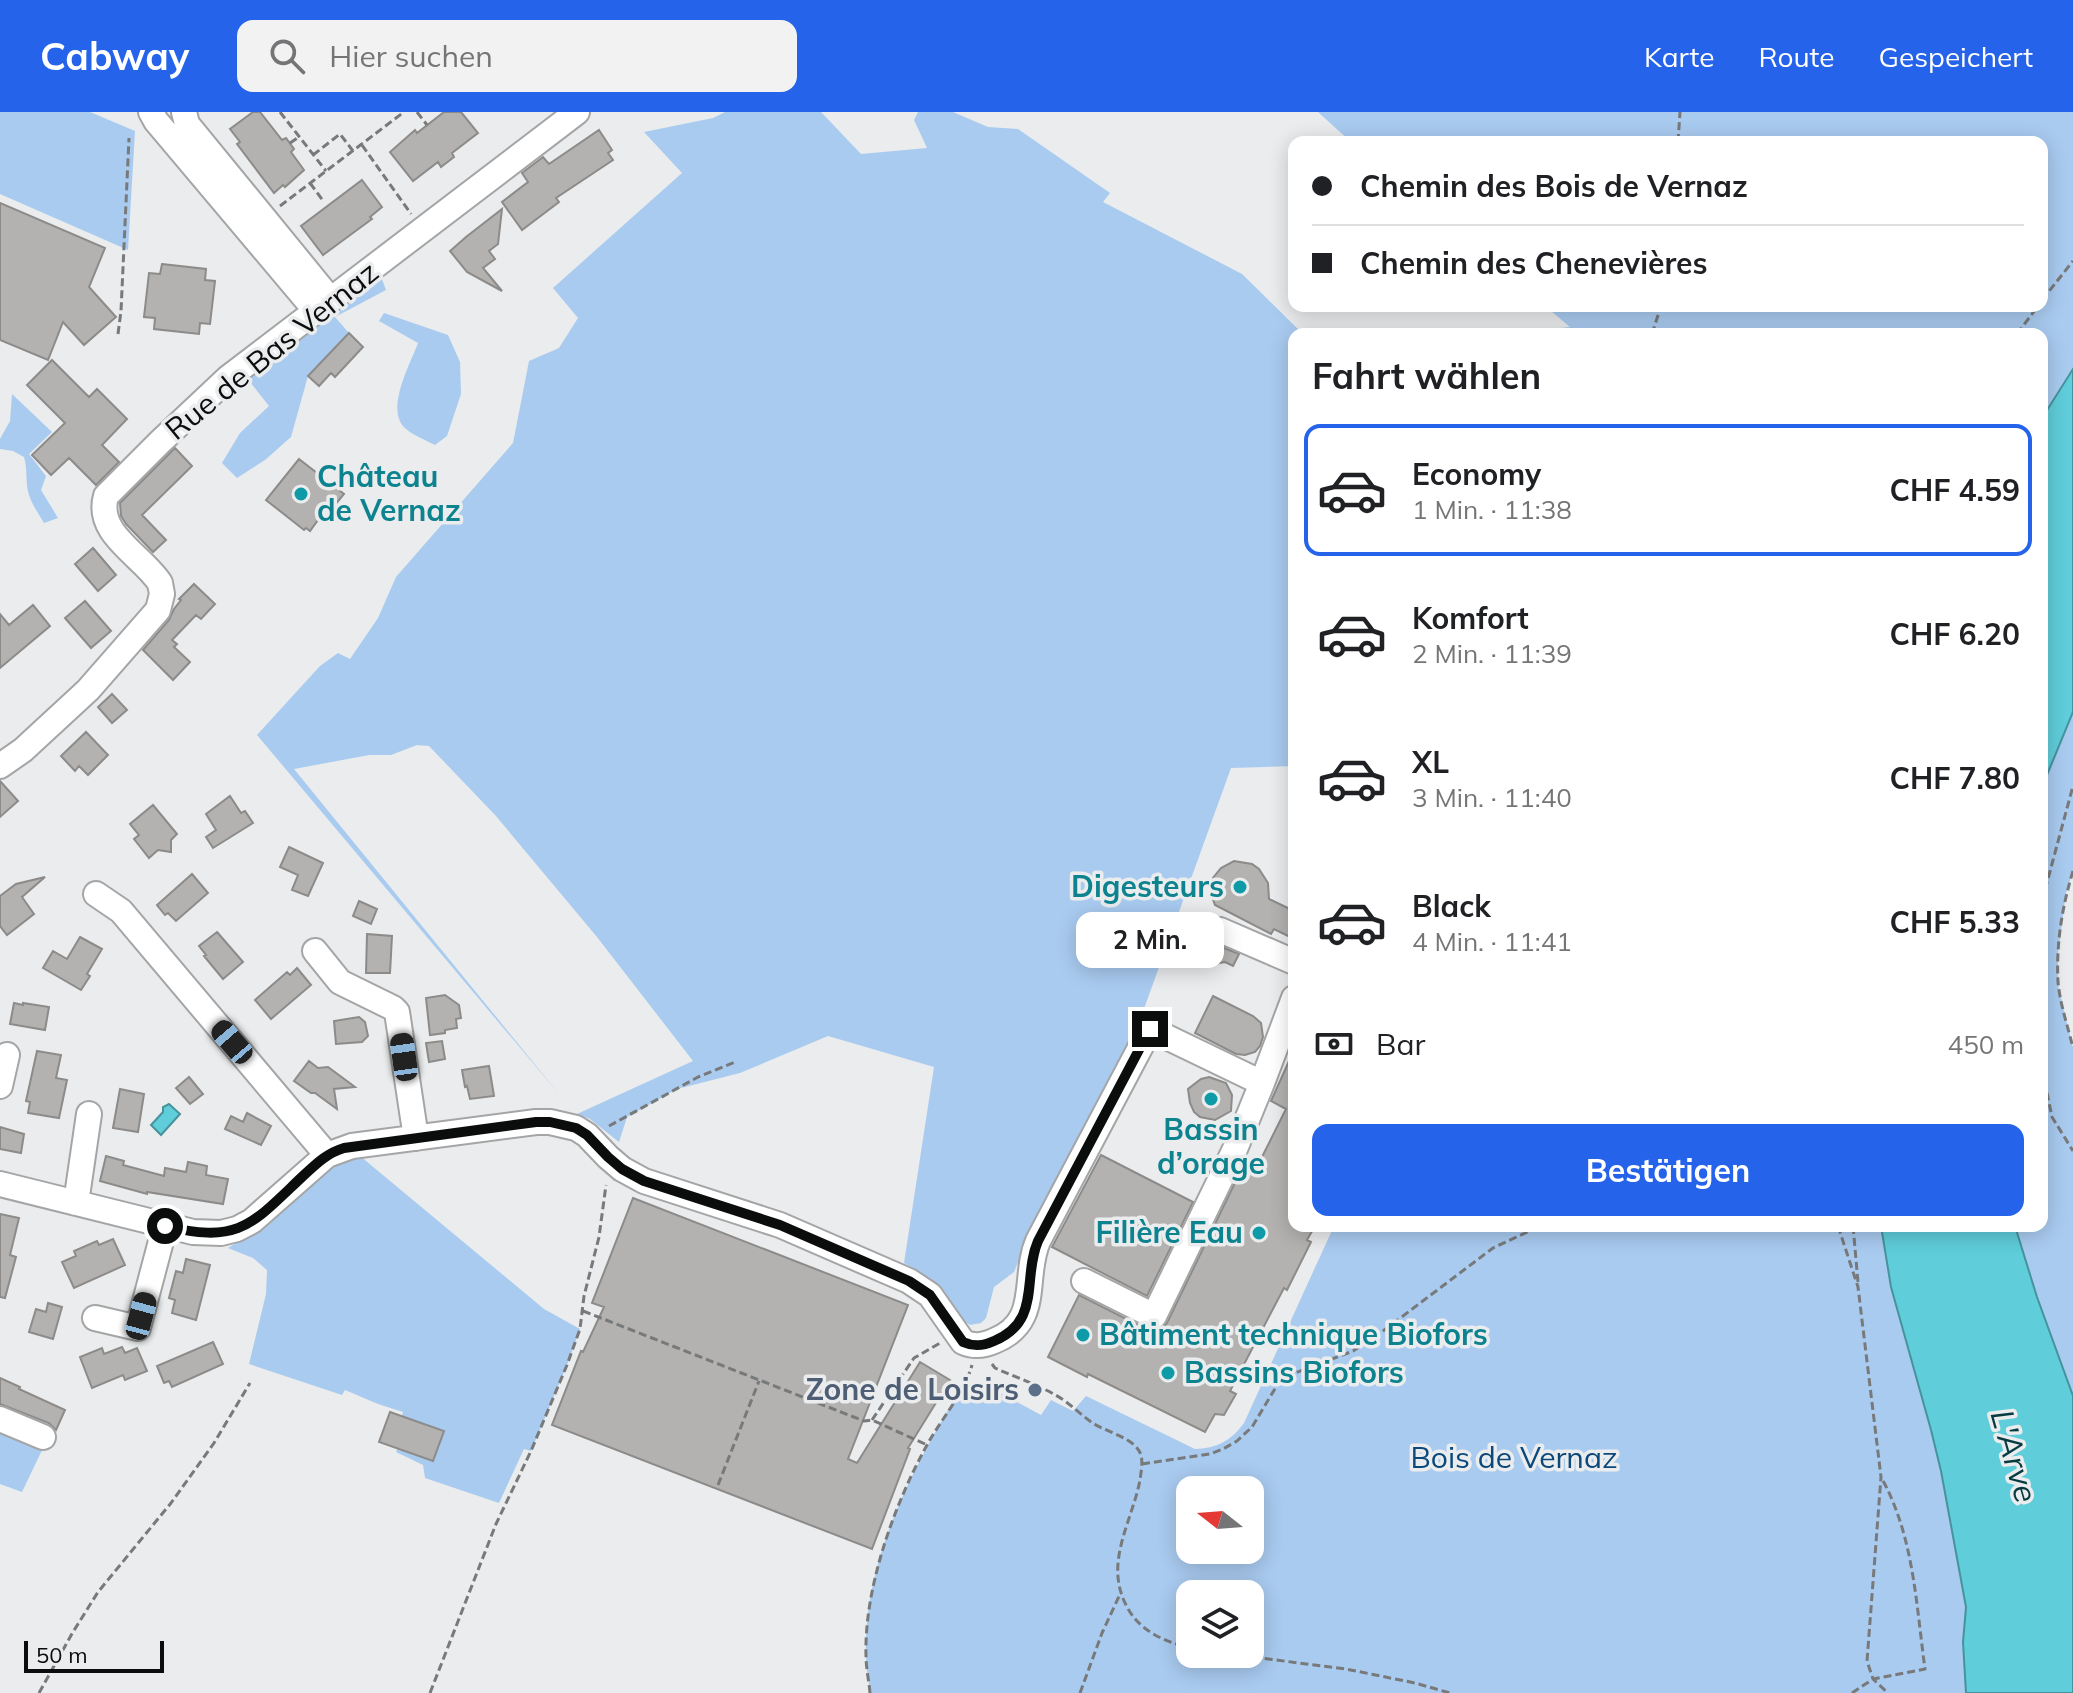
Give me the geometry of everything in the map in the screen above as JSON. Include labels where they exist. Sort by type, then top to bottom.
[{"type":"street","points":[[151,112],[323,305]]},
{"type":"street","points":[[184,112],[187,124],[264,218],[323,305]]},
{"type":"street","name":"Rue de Bas Vernaz","points":[[0,766],[23,750],[88,690],[158,610],[162,594],[160,583],[107,524],[104,508],[106,496],[215,389],[577,112]]},
{"type":"street","points":[[96,894],[121,911],[327,1155]]},
{"type":"street","points":[[1220,930],[1288,959]]},
{"type":"street","points":[[315,951],[340,982],[393,1008],[399,1015],[416,1138]]},
{"type":"street","points":[[1084,1281],[1154,1316],[1235,1149],[1288,1014]]},
{"type":"street","points":[[0,1184],[165,1226],[214,1234],[237,1229],[252,1221],[327,1155],[344,1148],[536,1122],[564,1125],[587,1135],[622,1169],[644,1181],[780,1225],[909,1281],[930,1295],[967,1340],[990,1343],[1017,1326],[1026,1312],[1031,1261],[1038,1241],[1150,1029],[1262,1083]]},
{"type":"street","points":[[0,1086],[7,1055]]},
{"type":"street","points":[[76,1203],[89,1114]]},
{"type":"street","points":[[95,1318],[138,1328],[165,1226]]},
{"type":"street","points":[[0,1419],[43,1437]]},
{"type":"path","points":[[280,112],[326,171]]},
{"type":"path","points":[[264,218],[404,112]]},
{"type":"path","points":[[417,112],[427,125]]},
{"type":"path","points":[[1678,136],[1680,112]]},
{"type":"path","points":[[313,155],[340,134],[353,151]]},
{"type":"path","points":[[290,143],[299,137]]},
{"type":"path","points":[[118,334],[129,138]]},
{"type":"path","points":[[362,144],[423,230]]},
{"type":"path","points":[[310,183],[324,202]]},
{"type":"path","points":[[2048,292],[2073,261]]},
{"type":"path","points":[[2048,879],[2073,786]]},
{"type":"path","points":[[2073,871],[2058,953],[2058,985],[2073,1048]]},
{"type":"path","points":[[587,1135],[614,1124],[698,1077],[735,1062]]},
{"type":"path","points":[[2048,1098],[2052,1117],[2073,1151]]},
{"type":"path","points":[[430,1693],[496,1524],[531,1451],[580,1329],[584,1296],[599,1237],[608,1157]]},
{"type":"path","points":[[1142,1464],[1210,1454],[1237,1441],[1252,1427],[1279,1382],[1353,1351],[1493,1248],[1527,1232]]},
{"type":"path","points":[[1840,1232],[1858,1287]]},
{"type":"path","points":[[1853,1232],[1881,1477],[1867,1661],[1873,1679],[1888,1693]]},
{"type":"path","points":[[583,1311],[864,1421],[872,1420],[927,1445]]},
{"type":"path","points":[[870,1693],[867,1628],[875,1574],[899,1507],[927,1445],[970,1372],[967,1340],[914,1358],[872,1420]]},
{"type":"path","points":[[995,1368],[1060,1398],[1095,1425],[1134,1445],[1141,1454],[1137,1493],[1118,1555],[1117,1574],[1121,1592],[1132,1615],[1152,1634],[1176,1644]]},
{"type":"path","points":[[718,1485],[759,1381]]},
{"type":"path","points":[[39,1693],[98,1592],[157,1523],[214,1443],[250,1383]]},
{"type":"path","points":[[1852,1693],[1873,1679],[1925,1669],[1909,1547],[1893,1498],[1881,1477]]},
{"type":"path","points":[[1080,1693],[1121,1592]]},
{"type":"path","points":[[1264,1658],[1346,1669],[1450,1693]]},
{"type":"green space","points":[[0,112],[90,112],[135,131],[128,250],[0,194]]},
{"type":"green space","points":[[725,112],[821,112],[861,154],[927,148],[914,120],[918,112],[953,112],[988,127],[1018,129],[1110,193],[1103,202],[1242,274],[1297,328],[1288,328],[1288,766],[1231,768],[1141,1017],[1040,1209],[1014,1272],[994,1287],[986,1318],[981,1323],[970,1325],[964,1321],[930,1281],[904,1263],[934,1067],[828,1036],[740,1073],[677,1089],[627,1117],[619,1142],[590,1119],[577,1114],[693,1061],[597,937],[496,816],[429,746],[417,745],[391,755],[369,755],[294,769],[559,1094],[257,735],[320,666],[338,653],[350,659],[378,618],[396,577],[513,443],[529,361],[559,348],[578,318],[553,288],[682,173],[644,132],[713,118]]},
{"type":"green space","points":[[1318,112],[2073,112],[2073,369],[2048,409],[2048,328],[1560,328],[1570,327],[1552,312],[2048,312],[2048,136],[1344,136]]},
{"type":"green space","points":[[380,274],[386,290],[335,317],[349,333],[308,376],[291,437],[265,460],[237,478],[222,463],[240,433],[269,406],[246,377]]},
{"type":"green space","points":[[384,313],[448,335],[460,362],[461,394],[447,436],[435,445],[406,429],[400,421],[398,400],[418,343],[379,321]]},
{"type":"green space","points":[[12,394],[52,432],[29,454],[46,476],[41,490],[58,518],[44,523],[29,495],[24,457],[0,449],[0,439],[10,421]]},
{"type":"green space","points":[[2073,712],[2073,871],[2066,893],[2058,953],[2058,985],[2073,1048],[2073,1396],[2017,1232],[2048,1232],[2048,772]]},
{"type":"green space","points":[[360,1156],[544,1309],[580,1329],[531,1451],[524,1449],[499,1503],[425,1478],[423,1465],[396,1452],[398,1448],[433,1461],[443,1431],[345,1390],[342,1395],[249,1364],[266,1294],[267,1270],[253,1258],[228,1248],[288,1206],[336,1162]]},
{"type":"green space","name":"Bois de Vernaz","points":[[1331,1232],[1882,1232],[1891,1287],[1941,1471],[1966,1607],[1963,1642],[1966,1693],[870,1693],[866,1661],[867,1620],[882,1549],[910,1481],[963,1385],[984,1384],[1041,1415],[1051,1400],[1073,1411],[1086,1396],[1195,1449],[1223,1442],[1244,1423]]},
{"type":"green space","points":[[0,1428],[44,1446],[22,1492],[0,1484]]},
{"type":"water","points":[[2073,369],[2073,712],[2048,772],[2048,409]]},
{"type":"water","points":[[169,1104],[180,1114],[161,1135],[151,1125],[163,1112],[163,1107]]},
{"type":"water","name":"L'Arve","points":[[1882,1232],[2017,1232],[2073,1396],[2073,1693],[1966,1693],[1963,1642],[1966,1607],[1941,1471],[1891,1287]]},
{"type":"building","points":[[253,112],[260,112],[282,140],[286,138],[294,149],[291,152],[304,170],[274,193],[237,144],[240,142],[230,129]]},
{"type":"building","points":[[444,112],[461,112],[478,133],[452,153],[454,157],[441,167],[438,162],[413,181],[390,152],[415,130],[417,133]]},
{"type":"building","points":[[599,130],[612,150],[608,153],[613,160],[556,198],[559,202],[522,230],[502,202],[528,182],[522,173],[543,157],[549,164]]},
{"type":"building","points":[[362,180],[382,207],[370,217],[372,219],[323,255],[301,226]]},
{"type":"building","points":[[0,203],[105,248],[89,287],[116,317],[84,345],[63,322],[48,360],[0,340]]},
{"type":"building","points":[[502,209],[498,244],[489,251],[495,259],[483,268],[502,291],[467,272],[450,251]]},
{"type":"building","points":[[162,264],[206,269],[205,280],[215,281],[210,324],[200,323],[199,334],[154,329],[155,318],[144,317],[149,273],[160,274]]},
{"type":"building","points":[[349,333],[363,347],[335,377],[331,373],[319,386],[308,376]]},
{"type":"building","points":[[52,360],[89,397],[97,389],[127,419],[102,445],[119,462],[96,485],[69,458],[51,475],[32,455],[65,423],[27,385]]},
{"type":"building","points":[[175,448],[192,466],[142,515],[166,540],[153,552],[126,524],[121,516],[120,503]]},
{"type":"building","name":"Château de Vernaz","points":[[299,459],[344,494],[335,505],[331,502],[310,531],[304,530],[266,500]]},
{"type":"building","points":[[93,548],[116,575],[98,591],[75,564]]},
{"type":"building","points":[[194,584],[215,604],[201,619],[196,615],[172,640],[177,644],[174,647],[190,662],[173,680],[143,650],[169,620],[179,599]]},
{"type":"building","points":[[85,601],[111,631],[91,648],[65,618]]},
{"type":"building","points":[[33,605],[50,626],[0,668],[0,614],[9,625]]},
{"type":"building","points":[[112,694],[127,710],[112,723],[98,707]]},
{"type":"building","points":[[86,732],[108,755],[88,775],[79,766],[75,771],[61,756]]},
{"type":"building","points":[[0,781],[18,801],[0,817]]},
{"type":"building","points":[[230,796],[241,813],[245,811],[253,823],[213,848],[206,837],[216,830],[206,814]]},
{"type":"building","points":[[153,805],[177,834],[171,840],[171,852],[158,850],[149,858],[134,839],[139,835],[130,824]]},
{"type":"building","points":[[289,847],[323,863],[308,896],[292,890],[298,875],[280,867]]},
{"type":"building","name":"Digesteurs","points":[[1234,861],[1252,864],[1259,869],[1268,883],[1269,899],[1288,908],[1288,936],[1274,929],[1271,934],[1215,905],[1211,894],[1213,878],[1221,868]]},
{"type":"building","points":[[192,874],[208,893],[176,921],[168,913],[165,915],[157,905]]},
{"type":"building","points":[[45,877],[22,897],[34,914],[7,935],[0,926],[0,896],[16,884]]},
{"type":"building","points":[[359,901],[377,909],[371,924],[353,916]]},
{"type":"building","points":[[217,932],[243,962],[223,979],[199,946]]},
{"type":"building","points":[[367,934],[392,936],[390,973],[366,973]]},
{"type":"building","points":[[80,937],[102,949],[81,990],[43,968],[53,951],[67,959]]},
{"type":"building","points":[[1208,938],[1214,944],[1239,954],[1233,966],[1225,962],[1214,964],[1195,952]]},
{"type":"building","points":[[297,968],[311,985],[271,1019],[255,1000],[287,972],[290,975]]},
{"type":"building","points":[[445,995],[459,1005],[461,1018],[456,1019],[457,1028],[430,1035],[426,998]]},
{"type":"building","points":[[1213,996],[1261,1023],[1263,1037],[1255,1052],[1236,1054],[1195,1033]]},
{"type":"building","points":[[14,1003],[49,1007],[45,1030],[10,1024]]},
{"type":"building","points":[[359,1017],[365,1022],[368,1036],[362,1042],[336,1044],[334,1021]]},
{"type":"building","points":[[442,1041],[445,1059],[429,1062],[426,1043]]},
{"type":"building","points":[[37,1051],[61,1055],[56,1078],[67,1080],[59,1118],[28,1113],[30,1102],[26,1101]]},
{"type":"building","points":[[309,1061],[318,1068],[328,1067],[355,1087],[334,1089],[337,1109],[294,1081]]},
{"type":"building","points":[[1288,1063],[1288,1232],[1312,1232],[1307,1240],[1311,1242],[1230,1391],[1236,1394],[1224,1415],[1215,1414],[1205,1432],[1048,1357],[1079,1295],[1148,1330],[1162,1329],[1246,1160],[1258,1165],[1286,1109],[1271,1101]]},
{"type":"building","points":[[489,1066],[494,1096],[470,1099],[462,1070]]},
{"type":"building","points":[[189,1077],[203,1094],[190,1104],[176,1088]]},
{"type":"building","name":"Bassin d’orage","points":[[1209,1077],[1226,1083],[1232,1095],[1231,1111],[1215,1120],[1200,1117],[1194,1112],[1188,1089]]},
{"type":"building","points":[[120,1089],[144,1094],[138,1132],[113,1128]]},
{"type":"building","points":[[247,1113],[271,1126],[261,1145],[225,1129],[231,1116],[243,1122]]},
{"type":"building","points":[[0,1127],[24,1134],[21,1153],[0,1149]]},
{"type":"building","points":[[1101,1155],[1193,1202],[1147,1296],[1052,1247]]},
{"type":"building","points":[[106,1156],[124,1161],[123,1165],[164,1176],[165,1168],[186,1172],[188,1162],[207,1166],[206,1175],[228,1179],[223,1204],[147,1194],[100,1181]]},
{"type":"building","points":[[633,1198],[908,1305],[848,1459],[857,1463],[920,1362],[950,1380],[908,1448],[872,1549],[552,1425],[581,1351],[604,1307],[592,1303]]},
{"type":"building","points":[[0,1214],[19,1218],[10,1255],[16,1257],[5,1298],[0,1297]]},
{"type":"building","points":[[113,1239],[125,1265],[74,1288],[62,1262],[76,1256],[74,1251],[97,1241],[99,1245]]},
{"type":"building","points":[[186,1259],[210,1265],[196,1320],[172,1313],[175,1300],[169,1298],[176,1271],[183,1273]]},
{"type":"building","points":[[48,1303],[62,1307],[53,1339],[29,1332],[36,1309],[46,1312]]},
{"type":"building","points":[[213,1342],[223,1364],[172,1387],[169,1381],[164,1383],[157,1366]]},
{"type":"building","points":[[122,1347],[125,1353],[137,1348],[147,1371],[125,1380],[123,1375],[92,1388],[80,1357],[102,1348],[104,1354]]},
{"type":"building","points":[[0,1378],[65,1410],[56,1430],[49,1423],[0,1404]]},
{"type":"building","points":[[390,1412],[444,1431],[433,1461],[379,1442]]},
{"type":"place","name":"Château de Vernaz","points":[[301,494]]},
{"type":"place","name":"Digesteurs","points":[[1240,887]]},
{"type":"place","name":"Bassin d’orage","points":[[1211,1099]]},
{"type":"place","name":"Filière Eau","points":[[1259,1233]]},
{"type":"place","name":"Bâtiment technique Biofors","points":[[1083,1335]]},
{"type":"place","name":"Bassins Biofors","points":[[1168,1373]]},
{"type":"place","name":"Zone de Loisirs","points":[[1035,1390]]},
{"type":"route","points":[[165,1226],[214,1234],[237,1229],[266,1211],[327,1155],[344,1148],[550,1122],[576,1128],[622,1169],[644,1181],[780,1225],[918,1285],[935,1301],[963,1342],[983,1345],[1011,1331],[1026,1312],[1031,1261],[1038,1241],[1150,1029]]}]
